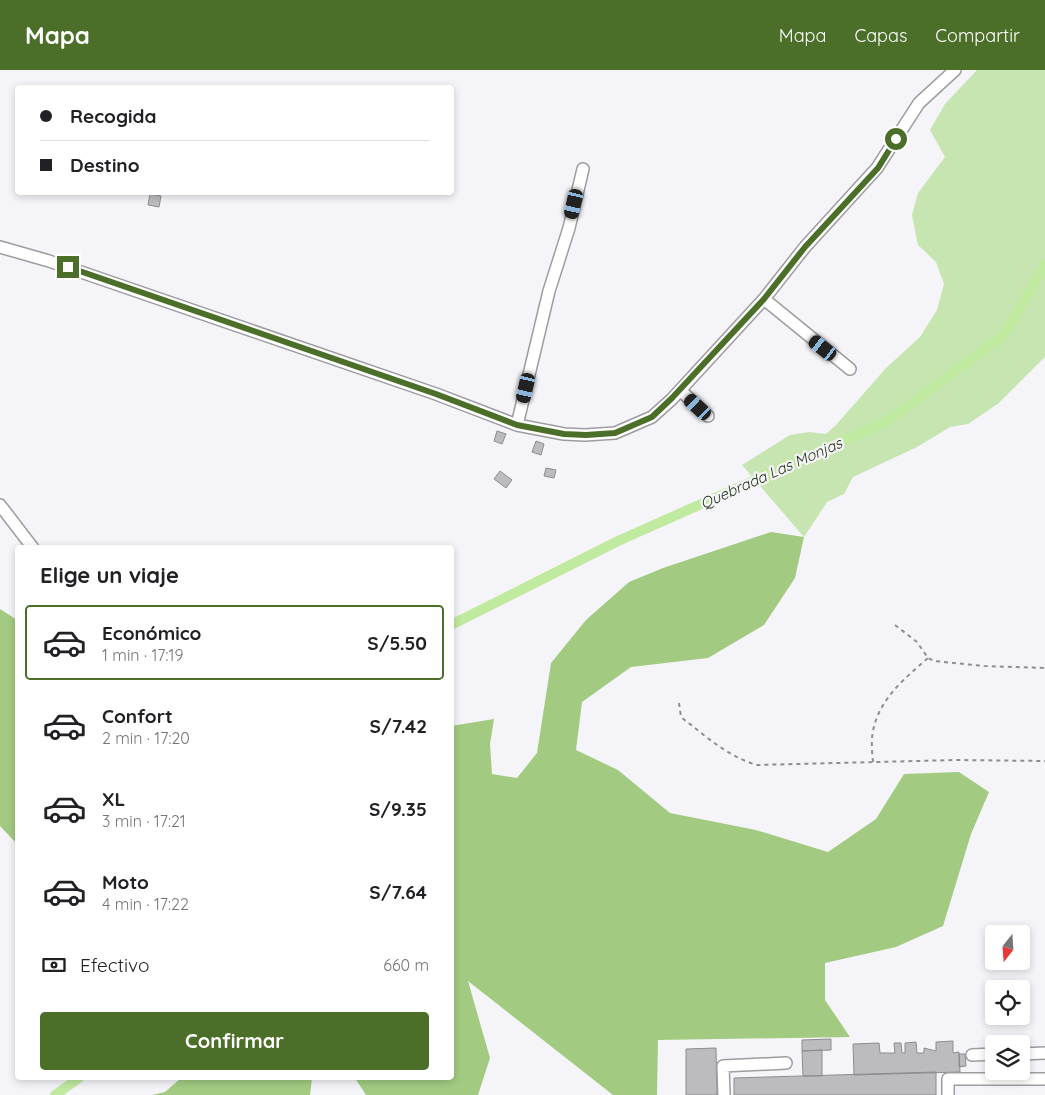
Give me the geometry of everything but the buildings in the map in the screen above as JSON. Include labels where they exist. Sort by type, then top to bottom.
[{"type":"street","points":[[0,247],[49,261],[436,394],[517,425],[556,433],[586,435],[615,433],[652,417],[680,390],[764,299],[805,247],[883,161],[919,103],[955,70]]},
{"type":"street","points":[[517,425],[583,169]]},
{"type":"street","points":[[764,299],[850,369]]},
{"type":"street","points":[[680,390],[708,416]]},
{"type":"street","points":[[0,505],[32,545]]},
{"type":"street","points":[[1030,1054],[1045,1053]]},
{"type":"street","points":[[972,1054],[985,1054]]},
{"type":"street","points":[[724,1095],[723,1066],[786,1063]]},
{"type":"street","points":[[948,1095],[948,1079],[1045,1079]]},
{"type":"path","points":[[895,625],[917,642],[928,658],[984,666],[1045,668]]},
{"type":"path","points":[[872,762],[872,733],[885,702],[898,684],[928,658]]},
{"type":"path","points":[[679,703],[681,717],[686,721],[727,752],[757,765],[957,760],[1045,762]]},
{"type":"green space","points":[[977,70],[1045,70],[1045,357],[999,403],[968,424],[950,427],[917,447],[853,477],[844,494],[827,502],[804,537],[742,465],[790,435],[809,432],[826,434],[886,368],[920,337],[937,310],[944,284],[936,262],[918,245],[912,215],[918,193],[945,157],[930,130],[945,104]]},
{"type":"green space","points":[[771,532],[804,537],[795,578],[764,625],[708,658],[631,667],[582,702],[576,750],[618,770],[670,813],[756,830],[828,852],[876,819],[904,774],[959,772],[989,792],[971,834],[943,926],[896,947],[825,963],[825,1000],[850,1037],[658,1040],[657,1095],[613,1095],[468,981],[490,1058],[478,1095],[366,1095],[356,1080],[454,1080],[454,726],[494,719],[490,744],[492,774],[517,778],[537,753],[551,663],[586,620],[629,582],[663,568]]},
{"type":"green space","points":[[0,609],[15,619],[15,842],[0,826]]},
{"type":"green space","points":[[179,1080],[312,1080],[310,1095],[152,1095],[165,1092]]},
{"type":"waterway","name":"Quebrada Las Monjas","points":[[454,623],[618,541],[888,421],[1004,335],[1045,265]]},
{"type":"waterway","name":"Quebrada Las Monjas","points":[[55,1095],[76,1080]]},
{"type":"route","points":[[68,267],[436,394],[530,429],[564,434],[615,433],[640,424],[662,409],[764,299],[805,247],[878,168],[896,139]]}]
